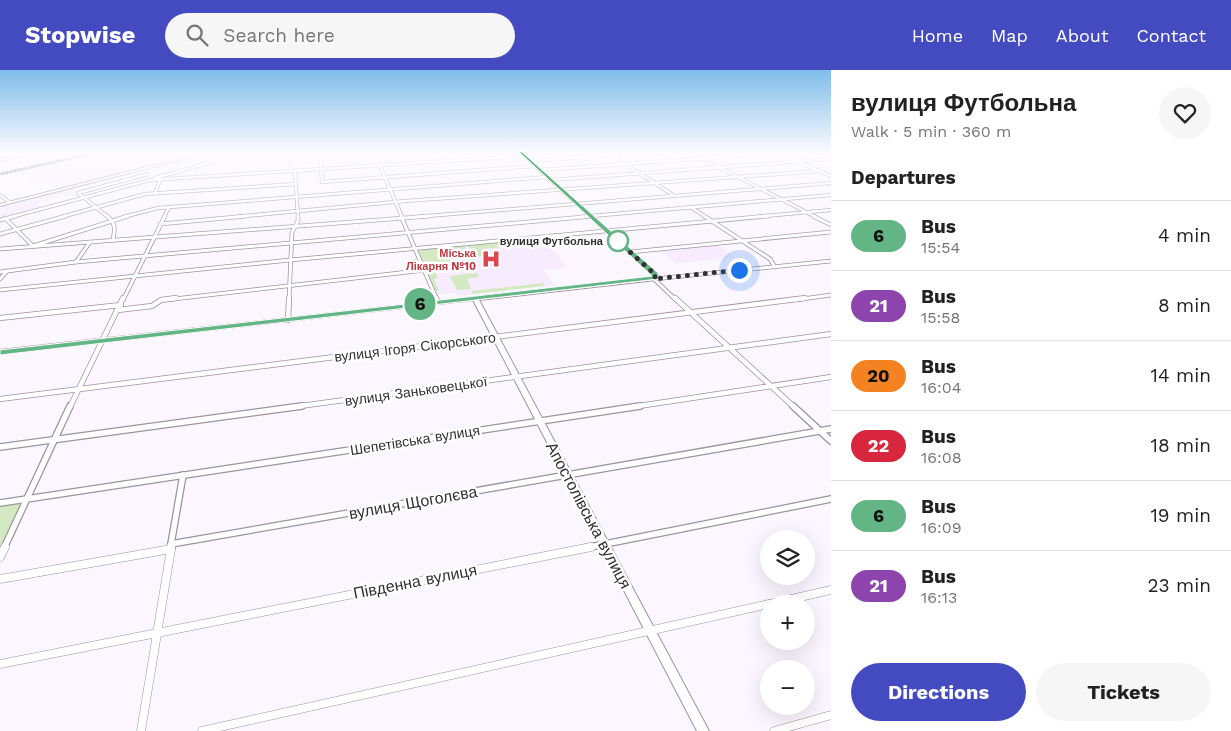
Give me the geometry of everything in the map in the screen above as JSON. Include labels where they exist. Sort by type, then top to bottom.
[{"type":"street","points":[[0,205],[84,184]]},
{"type":"street","points":[[112,184],[78,193],[112,220],[115,227],[113,240]]},
{"type":"street","points":[[0,220],[136,184]]},
{"type":"street","points":[[156,192],[158,184]]},
{"type":"street","points":[[0,234],[156,192],[296,184],[297,212],[296,226],[292,232],[288,286],[288,320]]},
{"type":"street","points":[[388,184],[438,302]]},
{"type":"street","points":[[33,246],[112,220],[169,207],[478,184]]},
{"type":"street","points":[[554,184],[656,275],[654,279]]},
{"type":"street","points":[[160,224],[395,202],[656,184],[674,195]]},
{"type":"street","points":[[751,184],[831,225]]},
{"type":"street","points":[[0,249],[819,184]]},
{"type":"street","points":[[0,194],[9,202]]},
{"type":"street","points":[[0,272],[76,262],[242,249],[292,242],[831,195]]},
{"type":"street","points":[[0,557],[78,389],[169,207]]},
{"type":"street","points":[[692,207],[770,259],[774,267]]},
{"type":"street","points":[[0,290],[290,260],[831,210]]},
{"type":"street","points":[[5,218],[33,246]]},
{"type":"street","points":[[630,252],[831,232]]},
{"type":"street","points":[[76,262],[90,242]]},
{"type":"street","points":[[0,352],[831,260]]},
{"type":"street","points":[[0,318],[120,307],[152,306],[161,300],[425,270]]},
{"type":"street","points":[[0,279],[7,271]]},
{"type":"street","points":[[654,279],[831,441]]},
{"type":"street","name":"вулиця Ігоря Сікорського","points":[[0,398],[831,295]]},
{"type":"street","name":"Апостолівська вулиця","points":[[475,298],[703,731]]},
{"type":"street","name":"вулиця Заньковецької","points":[[0,447],[831,334]]},
{"type":"street","name":"Шепетівська вулиця","points":[[0,503],[831,377]]},
{"type":"street","name":"вулиця Щоголєва","points":[[0,579],[831,429]]},
{"type":"street","points":[[141,731],[183,475]]},
{"type":"street","name":"Південна вулиця","points":[[0,664],[831,499]]},
{"type":"street","points":[[809,595],[831,590]]},
{"type":"street","points":[[202,731],[760,606]]},
{"type":"street","points":[[774,731],[831,716]]},
{"type":"shaded area","points":[[53,184],[79,184],[66,187]]},
{"type":"shaded area","points":[[72,188],[78,192],[36,204],[41,208],[0,219],[0,206]]},
{"type":"shaded area","name":"Міська Лікарня №10","points":[[543,238],[567,267],[544,270],[555,285],[457,296],[456,293],[437,295],[418,251]]},
{"type":"shaded area","points":[[717,244],[735,258],[676,263],[660,250]]},
{"type":"green space","points":[[543,238],[547,243],[482,249],[486,256],[475,257],[467,245]]},
{"type":"green space","points":[[464,245],[472,257],[454,263],[455,266],[434,271],[438,278],[434,279],[439,291],[435,291],[418,250]]},
{"type":"green space","points":[[476,273],[479,277],[467,279],[471,289],[457,290],[450,276]]},
{"type":"green space","points":[[543,283],[545,286],[473,294],[471,291]]},
{"type":"green space","points":[[17,502],[20,504],[0,547],[0,505]]},
{"type":"bus line","name":"6","points":[[0,352],[656,278],[656,275],[554,184]]},
{"type":"place","name":"вулиця Футбольна","points":[[618,241]]},
{"type":"place","name":"Міська Лікарня №10","points":[[491,259]]},
{"type":"route","points":[[618,241],[614,238],[656,275],[654,279],[739,270]]}]
